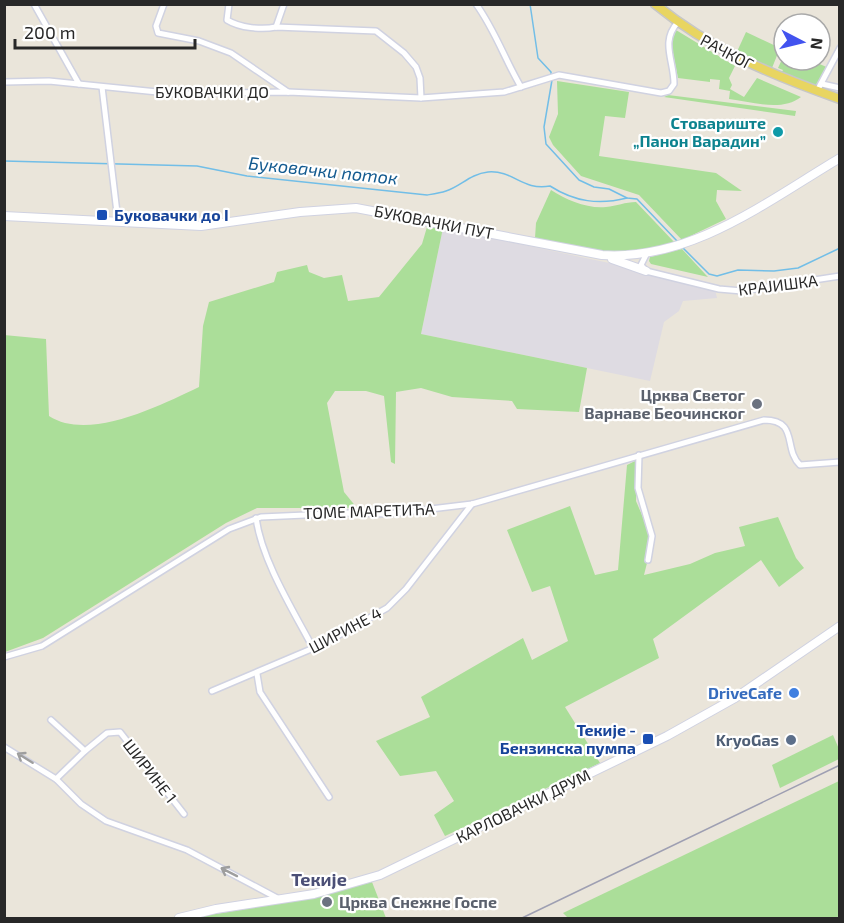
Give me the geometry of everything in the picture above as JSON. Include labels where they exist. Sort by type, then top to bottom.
[{"type":"main road","name":"РАЧКОГ","points":[[654,4],[731,56],[820,87],[840,99]]},
{"type":"street","points":[[34,4],[79,84]]},
{"type":"street","points":[[164,4],[156,26],[158,33],[199,41],[231,53],[288,92]]},
{"type":"street","points":[[229,4],[226,14],[231,22],[265,29],[276,27],[376,31],[404,53],[416,67],[420,78],[421,98]]},
{"type":"street","points":[[276,27],[284,4]]},
{"type":"street","points":[[476,4],[493,28],[508,64],[521,87]]},
{"type":"street","name":"БУКОВАЧКИ ДО","points":[[4,82],[49,81],[177,94],[288,92],[421,98],[487,94],[521,87],[559,75],[661,93],[669,91],[674,80],[668,39],[678,22]]},
{"type":"street","points":[[840,48],[820,87],[840,88]]},
{"type":"street","points":[[102,87],[118,221]]},
{"type":"street","name":"БУКОВАЧКИ ПУТ","points":[[4,216],[201,226],[300,212],[356,208],[602,255],[646,255],[681,246],[719,229],[840,158]]},
{"type":"street","points":[[602,255],[646,271]]},
{"type":"street","points":[[646,255],[641,265],[646,271]]},
{"type":"street","name":"КРАЈИШКА","points":[[646,271],[735,291],[764,290],[840,276]]},
{"type":"street","name":"ТОМЕ МАРЕТИЋА","points":[[4,657],[42,646],[229,529],[256,518],[280,514],[390,514],[472,504],[769,420],[778,422],[786,429],[794,456],[800,465],[840,462]]},
{"type":"street","points":[[639,455],[638,488],[652,536],[648,560]]},
{"type":"street","name":"ШИРИНЕ 4","points":[[212,691],[313,648],[368,621],[394,603],[472,504]]},
{"type":"street","points":[[256,518],[258,531],[279,582],[313,648]]},
{"type":"street","name":"КАРЛОВАЧКИ ДРУМ","points":[[179,918],[216,909],[337,889],[371,879],[526,806],[714,710],[840,626]]},
{"type":"street","points":[[256,674],[260,692],[329,797]]},
{"type":"street","points":[[51,720],[85,751],[56,779]]},
{"type":"street","name":"ШИРИНЕ 1","points":[[85,751],[107,733],[120,732],[184,814]]},
{"type":"street","points":[[4,747],[56,779],[81,804],[106,821],[187,850],[280,900]]},
{"type":"shaded area","points":[[443,228],[714,285],[717,298],[683,301],[679,311],[664,322],[650,381],[421,334]]},
{"type":"green space","points":[[676,30],[735,66],[729,78],[732,85],[730,89],[744,97],[757,78],[801,97],[785,104],[757,104],[729,99],[730,91],[719,89],[720,80],[710,79],[710,82],[678,78],[671,43]]},
{"type":"green space","points":[[746,32],[772,44],[770,73],[735,56]]},
{"type":"green space","points":[[782,72],[827,72],[820,84],[813,90],[780,75]]},
{"type":"green space","points":[[557,81],[629,92],[625,118],[605,116],[599,156],[716,173],[742,191],[717,190],[716,201],[726,219],[682,240],[639,195],[581,176],[553,145],[549,137],[558,114]]},
{"type":"green space","points":[[668,95],[796,111],[795,116],[664,97]]},
{"type":"green space","points":[[551,190],[570,200],[592,207],[636,202],[675,243],[634,253],[603,252],[535,238],[536,223]]},
{"type":"green space","points":[[427,227],[443,228],[421,334],[587,368],[579,412],[517,409],[512,401],[452,397],[421,388],[396,392],[395,464],[391,462],[384,396],[366,391],[335,391],[327,403],[344,492],[357,508],[257,508],[226,523],[43,638],[5,652],[4,335],[46,339],[49,416],[65,423],[84,425],[125,418],[199,387],[203,326],[209,302],[274,282],[277,272],[307,265],[309,272],[324,278],[342,275],[348,301],[379,297],[422,244]]},
{"type":"green space","points":[[682,249],[708,277],[651,264],[649,261],[650,257]]},
{"type":"green space","points":[[637,460],[636,501],[648,529],[648,559],[644,575],[690,564],[715,553],[745,546],[739,527],[778,517],[796,558],[804,568],[779,587],[761,560],[653,639],[659,658],[565,707],[600,763],[445,836],[434,815],[454,801],[436,771],[400,776],[376,741],[430,717],[421,697],[523,638],[532,660],[568,641],[550,586],[532,592],[507,530],[570,506],[595,575],[618,570],[627,465]]},
{"type":"green space","points":[[833,735],[839,749],[839,759],[780,788],[772,765]]},
{"type":"green space","points":[[839,781],[840,913],[837,918],[568,918],[563,913]]},
{"type":"green space","points":[[372,882],[386,918],[191,918],[306,899]]},
{"type":"waterway","points":[[530,4],[538,58],[551,72],[551,75]]},
{"type":"waterway","points":[[552,80],[544,127],[546,144],[579,180],[594,187],[609,189],[627,198],[637,199],[677,241]]},
{"type":"waterway","name":"Буковачки поток","points":[[4,161],[197,166],[247,176],[427,195],[446,191],[482,173],[497,172],[532,186],[550,186],[569,196],[587,201],[627,198]]},
{"type":"waterway","points":[[682,247],[709,274],[717,276],[738,270],[774,271],[798,268],[840,248]]},
{"type":"railway","points":[[522,918],[840,765]]},
{"type":"place","name":"Стовариште „Панон Варадин”","points":[[778,132]]},
{"type":"place","name":"Буковачки до I","points":[[102,215]]},
{"type":"place","name":"Црква Светог Варнаве Беочинског","points":[[757,404]]},
{"type":"place","name":"DriveCafe","points":[[794,693]]},
{"type":"place","name":"Текије - Бензинска пумпа","points":[[648,739]]},
{"type":"place","name":"KryoGas","points":[[791,740]]},
{"type":"place","name":"Црква Снежне Госпе","points":[[327,902]]},
{"type":"district","name":"Текије","points":[[319,880]]}]
